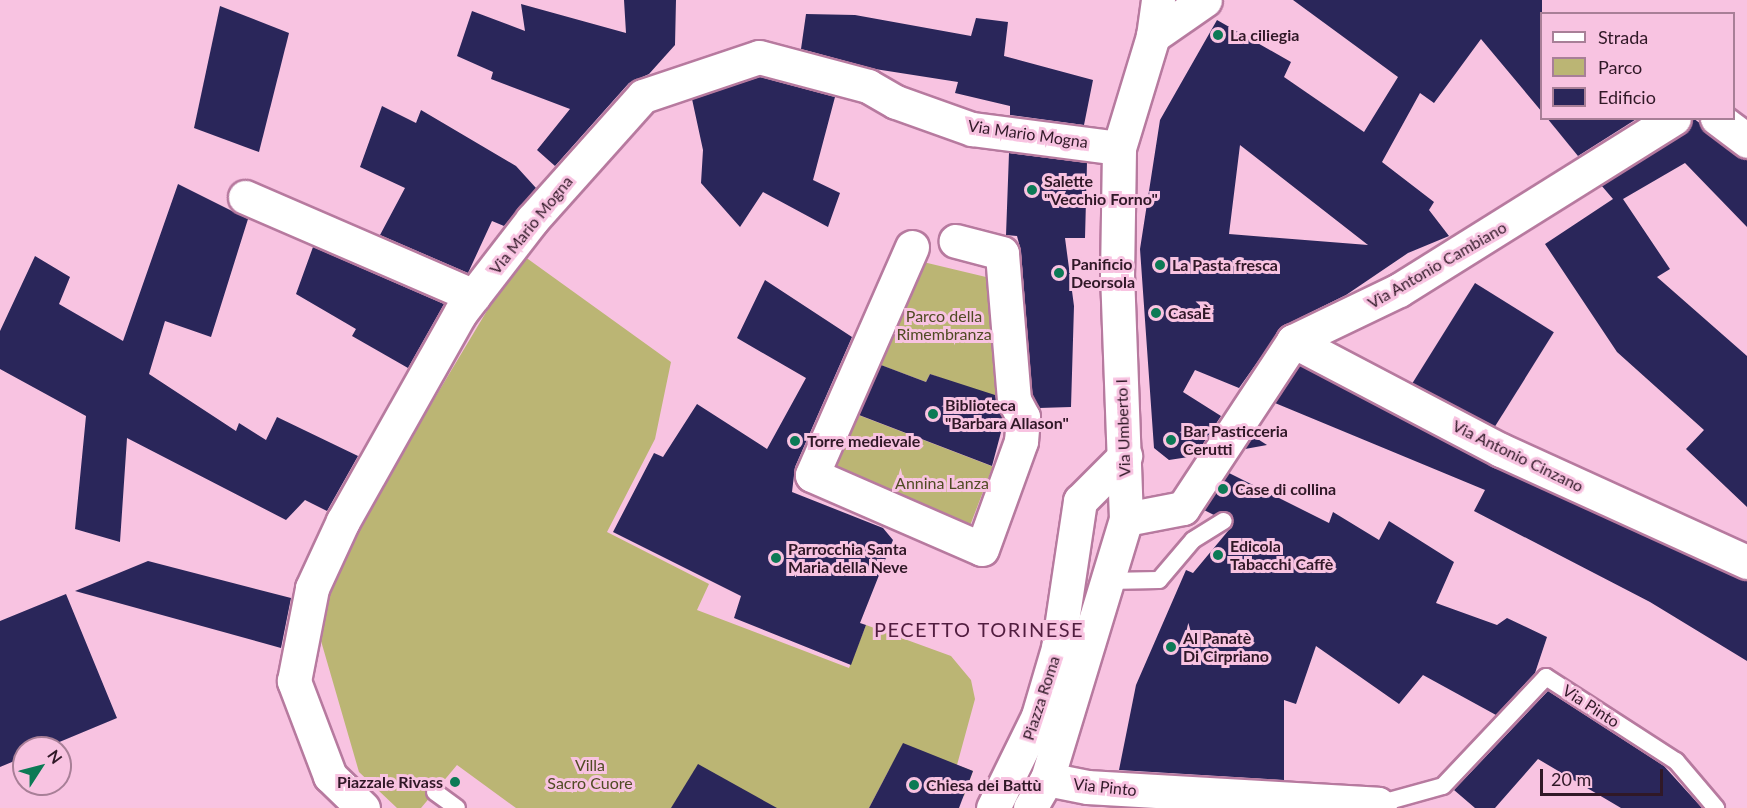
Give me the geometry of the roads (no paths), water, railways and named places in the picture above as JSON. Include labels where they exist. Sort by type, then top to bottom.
[{"type":"street","name":"Via Umberto I","points":[[1030,808],[1047,779],[1126,519],[1117,277],[1119,148],[1153,36],[1158,0]]},
{"type":"street","points":[[1153,36],[1204,0]]},
{"type":"street","name":"Via Mario Mogna","points":[[363,808],[330,776],[294,681],[312,588],[423,376],[474,296],[532,220],[643,96],[759,57],[868,86],[972,129],[1119,148]]},
{"type":"street","name":"Via Antonio Cambiano","points":[[1293,341],[1399,290],[1671,120]]},
{"type":"street","points":[[1721,120],[1747,141]]},
{"type":"street","points":[[245,197],[474,296]]},
{"type":"street","points":[[912,247],[812,475],[982,549],[1021,441],[1023,417],[1014,400],[1002,253],[956,241]]},
{"type":"street","points":[[1126,519],[1183,508],[1293,341]]},
{"type":"street","name":"Via Antonio Cinzano","points":[[1293,341],[1501,450],[1747,562]]},
{"type":"street","name":"Piazza Roma","points":[[993,808],[1038,716],[1058,648],[1080,501],[1125,456]]},
{"type":"street","name":"Via Pinto","points":[[1047,779],[1087,787],[1379,806]]},
{"type":"lane","points":[[1108,581],[1159,580],[1193,540],[1224,521]]},
{"type":"lane","name":"Via Pinto","points":[[1379,806],[1443,786],[1546,677],[1676,760],[1716,808]]},
{"type":"lane","points":[[435,792],[457,808]]},
{"type":"place","name":"La ciliegia","points":[[1218,35]]},
{"type":"place","name":"Salette \"Vecchio Forno\"","points":[[1032,190]]},
{"type":"place","name":"La Pasta fresca","points":[[1160,265]]},
{"type":"place","name":"Panificio Deorsola","points":[[1059,273]]},
{"type":"place","name":"CasaÈ","points":[[1156,313]]},
{"type":"place","name":"Biblioteca \"Barbara Allason\"","points":[[933,414]]},
{"type":"place","name":"Bar Pasticceria Cerutti","points":[[1171,440]]},
{"type":"place","name":"Torre medievale","points":[[795,441]]},
{"type":"place","name":"Case di collina","points":[[1223,489]]},
{"type":"place","name":"Edicola Tabacchi Caffè","points":[[1218,555]]},
{"type":"place","name":"Parrocchia Santa Maria della Neve","points":[[776,558]]},
{"type":"place","name":"Al Panatè Di Cirpriano","points":[[1171,647]]},
{"type":"place","name":"Piazzale Rivass","points":[[455,782]]},
{"type":"place","name":"Chiesa dei Battù","points":[[914,785]]},
{"type":"district","name":"PECETTO TORINESE","points":[[979,629]]},
{"type":"park label","name":"Parco della Rimembranza","points":[[944,325]]},
{"type":"park label","name":"Annina Lanza","points":[[942,483]]},
{"type":"park label","name":"Villa Sacro Cuore","points":[[590,774]]}]
